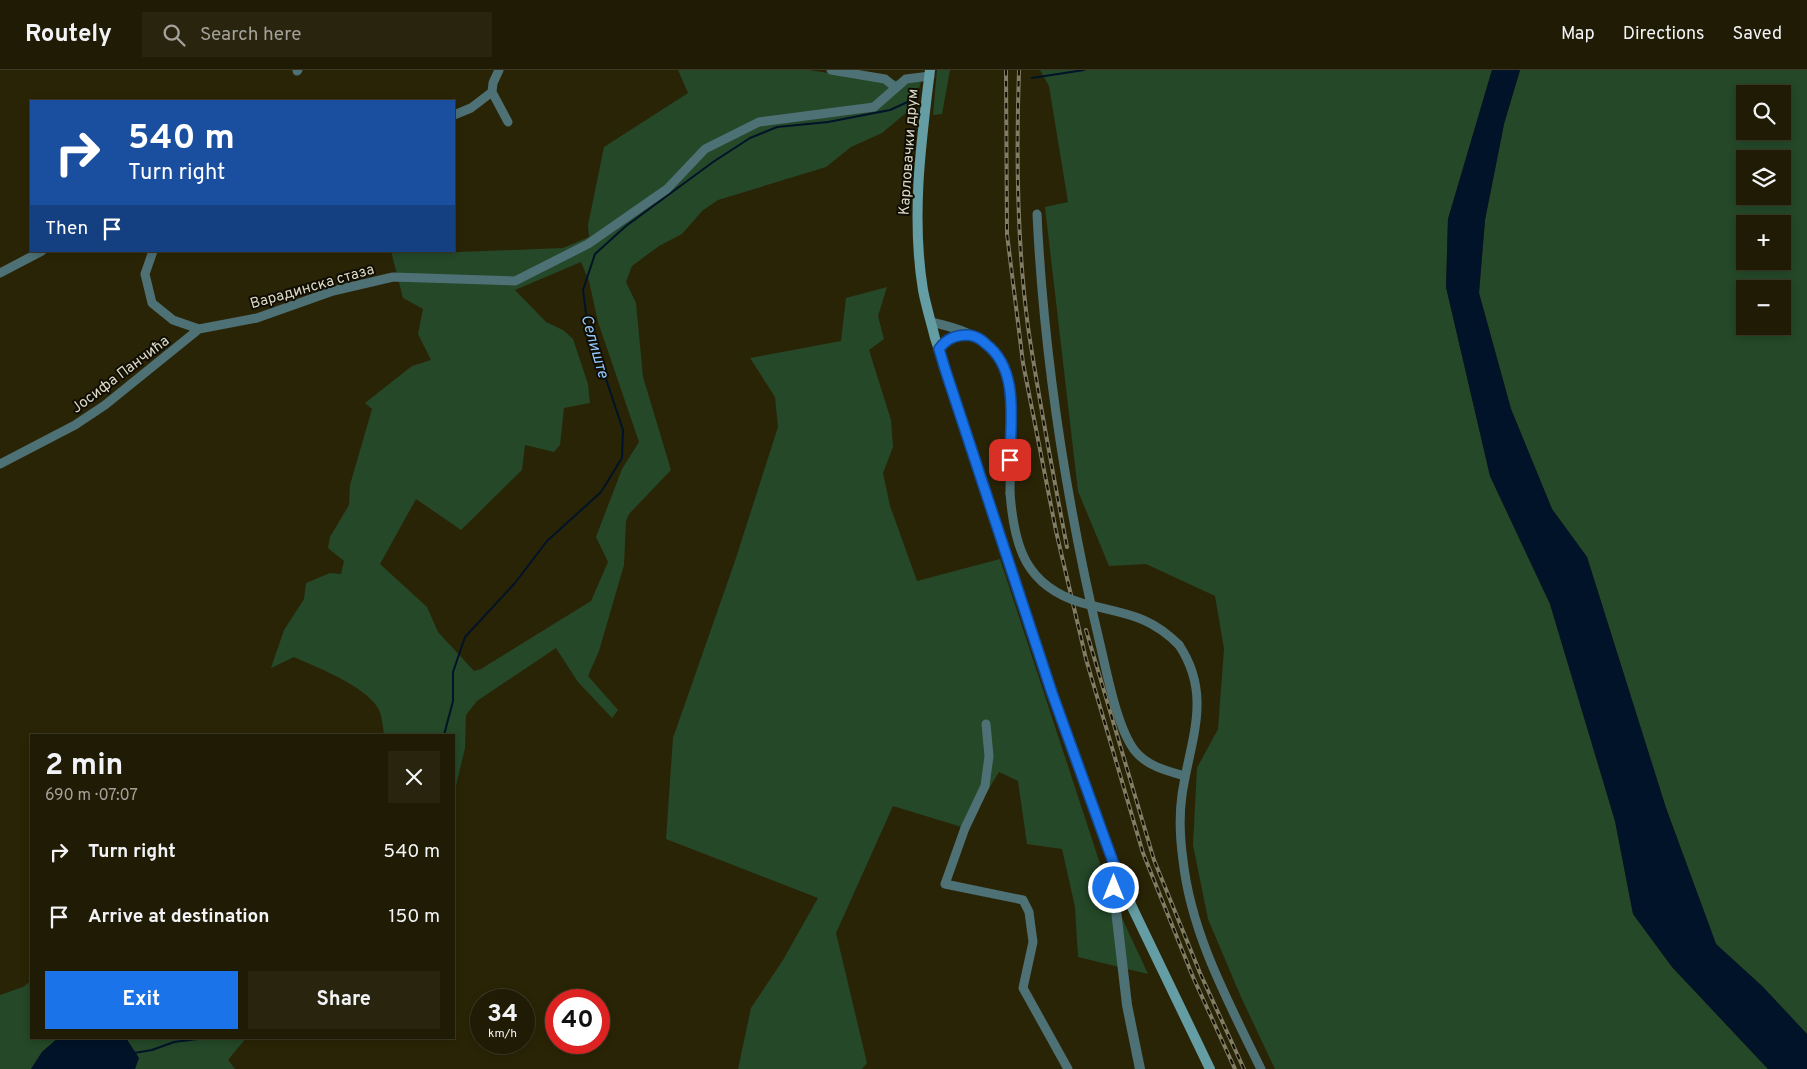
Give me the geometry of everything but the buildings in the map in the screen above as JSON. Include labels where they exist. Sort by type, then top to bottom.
[{"type":"main road","name":"Карловачки друм","points":[[930,73],[921,148],[918,236],[923,290],[931,322],[1052,693],[1116,870],[1210,1069]]},
{"type":"street","points":[[831,70],[885,80],[895,87],[906,79],[930,73]]},
{"type":"street","points":[[495,71],[492,92],[508,122]]},
{"type":"street","name":"Варадинска стаза","points":[[199,329],[257,318],[333,291],[393,277],[515,281],[588,244],[667,189],[705,149],[759,122],[874,106],[886,99],[895,87]]},
{"type":"street","points":[[455,115],[470,108],[492,92]]},
{"type":"street","points":[[1037,214],[1042,290],[1060,454],[1086,585],[1109,681],[1122,727],[1135,751],[1150,764],[1185,776]]},
{"type":"street","points":[[0,273],[40,252]]},
{"type":"street","points":[[153,252],[144,274],[152,303],[173,320],[199,329]]},
{"type":"street","points":[[931,322],[971,335],[996,352],[1008,376],[1010,493],[1016,540],[1023,558],[1032,572],[1062,595],[1145,619],[1160,628],[1179,645],[1192,668],[1197,689],[1198,708],[1180,809],[1183,860],[1189,895],[1210,960],[1261,1069]]},
{"type":"street","name":"Јосифа Панчића","points":[[0,464],[75,425],[105,405],[199,329]]},
{"type":"street","points":[[939,349],[950,338],[971,335]]},
{"type":"street","points":[[986,724],[989,756],[984,786],[965,828],[945,884],[1024,900],[1029,912],[1033,942],[1023,988],[1068,1069]]},
{"type":"street","points":[[1116,870],[1114,888],[1127,1004],[1140,1069]]},
{"type":"green space","points":[[678,70],[809,70],[861,78],[921,82],[913,107],[882,133],[851,147],[826,167],[718,200],[702,211],[682,234],[659,246],[632,266],[626,282],[636,303],[643,377],[671,470],[629,514],[626,521],[624,565],[599,651],[588,676],[618,710],[612,718],[578,682],[556,648],[477,701],[466,715],[465,748],[455,790],[455,734],[384,734],[378,708],[352,685],[294,657],[271,668],[284,630],[304,599],[306,583],[330,573],[341,574],[344,561],[328,548],[330,537],[349,505],[350,485],[372,409],[365,403],[412,366],[431,360],[418,334],[423,309],[403,298],[391,252],[435,253],[563,248],[589,237],[588,225],[604,147],[688,93]],"holes":[[[581,262],[589,281],[598,322],[639,442],[622,469],[596,537],[608,562],[591,601],[481,669],[474,671],[438,632],[427,607],[380,564],[416,499],[461,530],[522,470],[525,445],[554,452],[560,445],[564,408],[590,403],[588,384],[573,339],[563,330],[546,322],[515,290]]]},
{"type":"green space","points":[[937,70],[950,70],[942,114],[933,115]]},
{"type":"green space","points":[[1040,70],[1492,70],[1448,219],[1446,287],[1490,476],[1550,604],[1615,821],[1633,914],[1672,967],[1768,1069],[1275,1069],[1241,997],[1208,919],[1193,845],[1197,768],[1218,729],[1224,649],[1215,596],[1146,564],[1109,566],[1078,491],[1045,207],[1068,202],[1049,86]]},
{"type":"green space","points":[[1520,70],[1807,70],[1807,1034],[1763,987],[1716,944],[1666,808],[1587,557],[1552,509],[1511,409],[1479,293],[1485,220],[1504,124]]},
{"type":"green space","points":[[887,287],[878,316],[884,339],[869,350],[891,420],[893,447],[883,473],[890,506],[917,581],[1000,559],[1108,888],[1148,974],[1078,957],[1075,907],[1062,849],[1027,844],[1018,781],[999,772],[965,828],[893,806],[836,933],[867,1063],[862,1069],[738,1069],[751,1008],[783,960],[818,898],[666,839],[673,738],[735,561],[778,427],[775,397],[750,358],[841,341],[846,298]]},
{"type":"green space","points":[[30,982],[30,1039],[57,1039],[42,1052],[31,1069],[0,1069],[0,995],[23,987]]},
{"type":"green space","points":[[127,1039],[245,1039],[228,1060],[235,1069],[135,1069],[138,1058]]},
{"type":"water","points":[[1492,70],[1520,70],[1504,124],[1485,220],[1479,293],[1511,409],[1552,509],[1587,557],[1666,808],[1716,944],[1763,987],[1807,1034],[1807,1069],[1768,1069],[1672,967],[1633,914],[1615,821],[1550,604],[1490,476],[1446,287],[1448,219]]},
{"type":"water","points":[[57,1039],[127,1039],[139,1058],[135,1069],[31,1069],[42,1052]]},
{"type":"waterway","name":"Селиште","points":[[1032,78],[1084,70]]},
{"type":"waterway","name":"Селиште","points":[[444,734],[453,701],[453,672],[465,637],[515,583],[547,541],[601,492],[622,458],[623,430],[587,322],[583,290],[595,254],[626,226],[713,162],[750,138],[777,127],[828,122],[890,110],[912,100]]},
{"type":"waterway","name":"Селиште","points":[[134,1053],[152,1050],[174,1042],[197,1039]]},
{"type":"railway","points":[[1006,70],[1007,234],[1023,363],[1056,531],[1086,659],[1143,853],[1193,977],[1235,1069]]},
{"type":"railway","points":[[1019,70],[1018,199],[1024,295],[1051,465],[1067,547]]},
{"type":"railway","points":[[1086,630],[1154,860],[1200,973],[1244,1069]]},
{"type":"route","points":[[1010,460],[1010,394],[1008,376],[1003,363],[996,352],[978,338],[971,335],[950,338],[939,349],[1052,693],[1116,870],[1114,888]]}]
